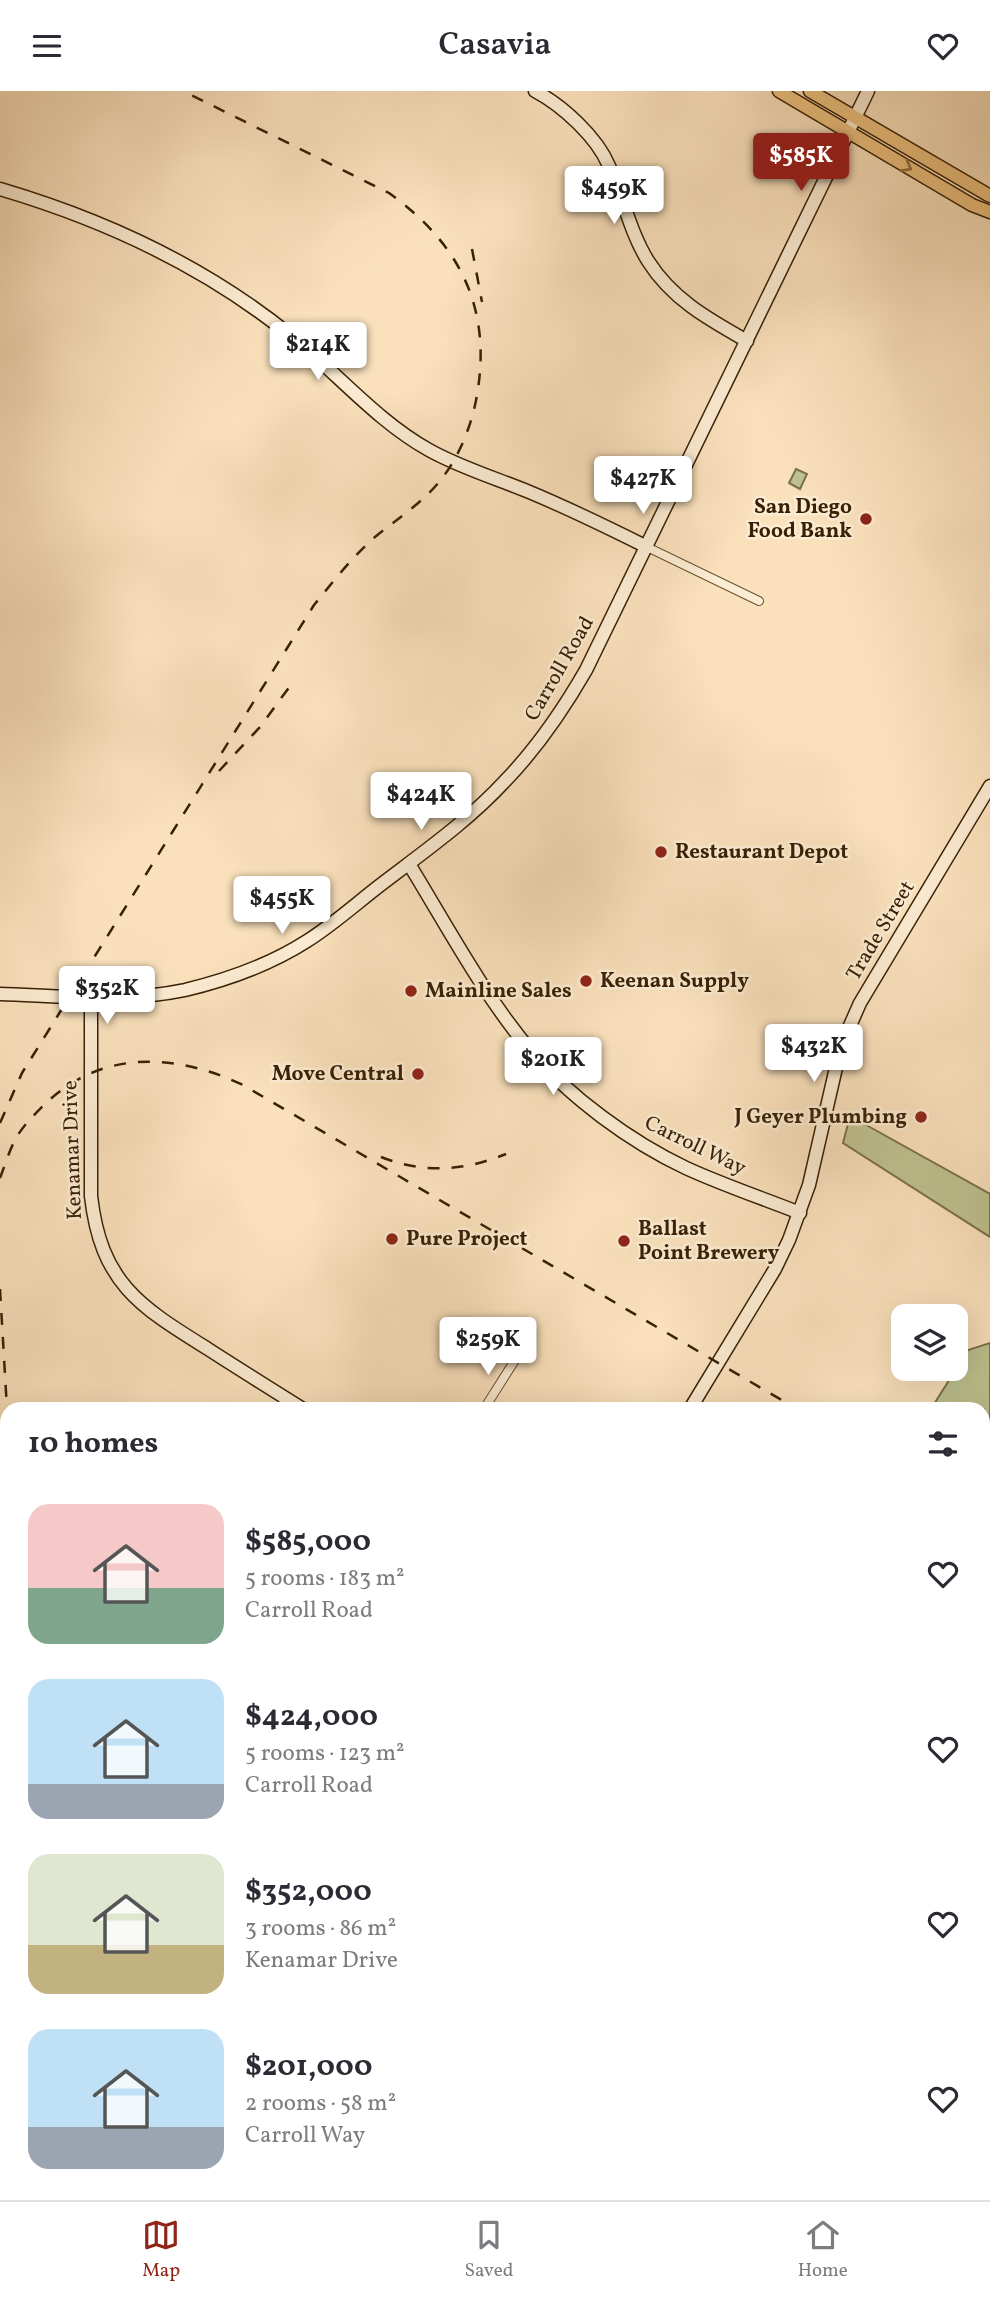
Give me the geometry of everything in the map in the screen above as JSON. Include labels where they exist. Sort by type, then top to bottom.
[{"type":"main road","points":[[779,91],[972,205],[990,212]]},
{"type":"main road","points":[[810,91],[990,196]]},
{"type":"street","points":[[535,91],[550,99],[578,122],[608,163],[639,244],[648,261],[675,294],[697,313],[747,341]]},
{"type":"street","name":"Carroll Road","points":[[0,993],[91,997],[154,995],[184,990],[229,977],[267,962],[308,941],[480,805],[505,781],[544,735],[586,670],[868,91]]},
{"type":"street","points":[[0,189],[71,212],[160,250],[257,309],[383,418],[429,450],[556,503],[759,601]]},
{"type":"street","name":"Trade Street","points":[[694,1402],[775,1269],[800,1213],[841,1046],[860,1003],[990,786]]},
{"type":"street","name":"Carroll Way","points":[[408,863],[505,1019],[532,1052],[571,1092],[632,1137],[685,1167],[800,1213]]},
{"type":"street","name":"Kenamar Drive","points":[[91,997],[91,1196],[94,1226],[106,1258],[124,1287],[152,1314],[280,1402]]},
{"type":"street","points":[[488,1402],[515,1360]]},
{"type":"green space","points":[[796,469],[807,474],[800,489],[789,483]]},
{"type":"green space","points":[[850,1116],[990,1194],[990,1237],[843,1143]]},
{"type":"green space","points":[[990,1343],[990,1402],[935,1402],[949,1381],[968,1381],[968,1350]]},
{"type":"railway","points":[[0,1123],[22,1073],[314,605],[375,537],[417,504],[439,482],[464,441],[477,395],[480,334],[474,306],[452,256],[435,234],[389,193],[183,91]]},
{"type":"railway","points":[[472,249],[482,302]]},
{"type":"railway","points":[[219,771],[260,727],[293,682]]},
{"type":"railway","points":[[0,1178],[11,1148],[22,1129],[44,1105],[66,1087],[90,1074],[139,1062],[165,1063],[217,1074],[243,1085],[785,1402]]},
{"type":"railway","points":[[381,1157],[413,1166],[444,1168],[475,1164],[506,1154]]},
{"type":"railway","points":[[0,1289],[7,1402]]},
{"type":"place","name":"San Diego Food Bank","points":[[866,519]]},
{"type":"place","name":"Restaurant Depot","points":[[661,852]]},
{"type":"place","name":"Keenan Supply","points":[[586,981]]},
{"type":"place","name":"Mainline Sales","points":[[411,991]]},
{"type":"place","name":"Move Central","points":[[418,1074]]},
{"type":"place","name":"J Geyer Plumbing","points":[[921,1117]]},
{"type":"place","name":"Pure Project","points":[[392,1239]]},
{"type":"place","name":"Ballast Point Brewery","points":[[624,1241]]}]
